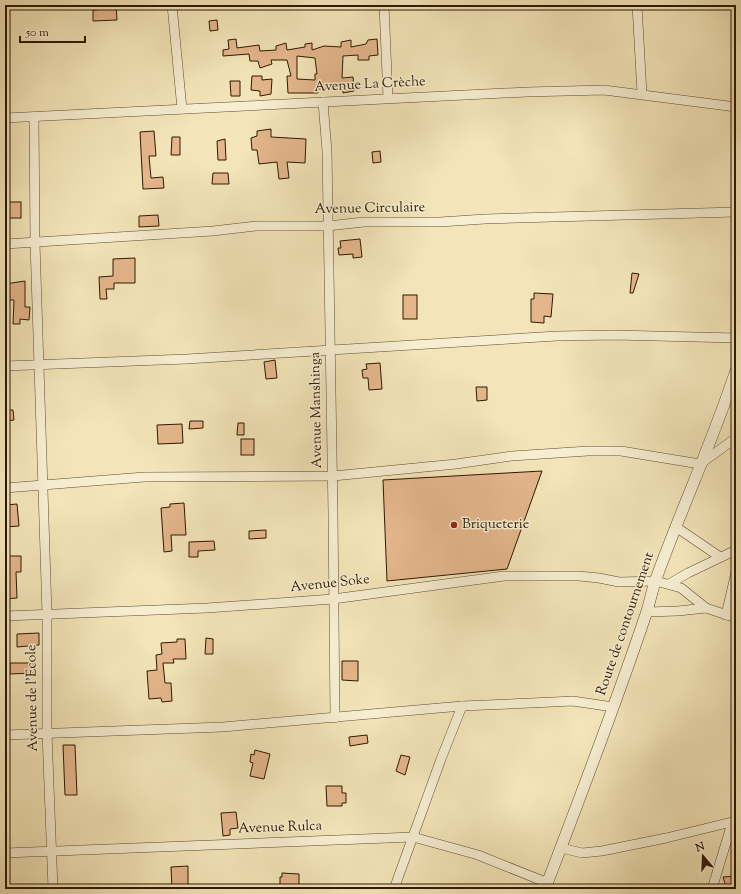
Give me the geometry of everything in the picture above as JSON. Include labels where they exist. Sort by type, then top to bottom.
[{"type":"street","points":[[172,5],[182,109]]},
{"type":"street","points":[[384,5],[388,98]]},
{"type":"street","points":[[637,5],[642,94]]},
{"type":"street","name":"Avenue La Crèche","points":[[5,118],[388,98],[604,90],[736,107]]},
{"type":"street","name":"Avenue Manshinga","points":[[323,102],[327,151],[333,476],[335,718]]},
{"type":"street","name":"Avenue de l'Ecole","points":[[34,117],[38,364],[44,485],[47,614],[47,733],[53,889]]},
{"type":"street","name":"Avenue Circulaire","points":[[5,244],[213,231],[256,226],[328,226],[364,222],[440,222],[485,219],[736,212]]},
{"type":"street","points":[[5,366],[187,359],[557,336],[615,335],[736,338]]},
{"type":"street","name":"Route de contournement","points":[[547,886],[647,612],[656,581],[700,464],[723,410],[736,370]]},
{"type":"street","points":[[5,488],[144,477],[333,476],[456,464],[512,456],[588,451],[621,451],[700,464],[736,438]]},
{"type":"street","points":[[676,527],[720,557]]},
{"type":"street","points":[[669,584],[736,550]]},
{"type":"street","points":[[726,615],[736,572]]},
{"type":"street","name":"Avenue Soke","points":[[5,616],[206,608],[333,599],[504,576],[579,576],[619,582],[656,581],[681,588],[706,608]]},
{"type":"street","points":[[647,612],[678,612],[706,608],[736,618]]},
{"type":"street","points":[[5,735],[223,727],[462,706],[573,702],[613,707]]},
{"type":"street","points":[[394,889],[441,758],[462,706]]},
{"type":"street","points":[[561,848],[582,853],[602,851],[734,822]]},
{"type":"street","points":[[712,889],[734,822]]},
{"type":"street","name":"Avenue Rulca","points":[[5,853],[413,837],[478,855],[547,886]]},
{"type":"building","points":[[116,5],[117,20],[93,21],[93,10],[97,10],[97,6]]},
{"type":"building","points":[[217,20],[218,30],[210,31],[209,21]]},
{"type":"building","points":[[236,39],[237,48],[259,45],[260,51],[276,50],[276,46],[286,43],[287,50],[305,47],[305,44],[312,43],[312,50],[324,46],[341,47],[341,42],[351,40],[351,47],[366,44],[368,40],[377,39],[378,55],[369,56],[369,60],[358,60],[358,55],[343,56],[342,78],[353,77],[354,91],[343,93],[343,88],[317,89],[318,93],[288,93],[287,76],[291,76],[287,60],[271,60],[272,64],[260,68],[258,61],[250,61],[249,54],[223,56],[223,50],[229,49],[228,40]],"holes":[[[297,56],[315,58],[317,74],[315,74],[315,80],[297,79]]]},
{"type":"building","points":[[252,76],[262,76],[262,80],[272,79],[271,94],[260,96],[260,91],[251,90]]},
{"type":"building","points":[[230,81],[240,81],[240,96],[231,96]]},
{"type":"building","points":[[271,129],[271,137],[306,139],[305,163],[287,162],[289,178],[279,179],[277,162],[259,164],[257,150],[252,150],[251,138],[257,136],[257,131]]},
{"type":"building","points":[[154,131],[156,156],[149,156],[151,178],[163,177],[164,188],[143,189],[140,132]]},
{"type":"building","points":[[172,137],[180,137],[180,155],[171,155]]},
{"type":"building","points":[[225,139],[226,160],[218,160],[217,141]]},
{"type":"building","points":[[380,151],[381,162],[373,163],[372,152]]},
{"type":"building","points":[[213,173],[228,173],[229,184],[212,184]]},
{"type":"building","points":[[5,202],[21,202],[21,218],[5,218]]},
{"type":"building","points":[[158,215],[159,226],[139,227],[139,216]]},
{"type":"building","points":[[360,239],[362,257],[353,258],[353,254],[339,255],[338,248],[341,248],[340,241]]},
{"type":"building","points":[[135,258],[135,283],[114,283],[114,289],[106,289],[107,299],[100,299],[99,277],[113,276],[113,259]]},
{"type":"building","points":[[632,273],[639,274],[633,293],[630,293]]},
{"type":"building","points":[[25,281],[25,307],[30,307],[29,320],[20,319],[20,324],[13,324],[14,300],[5,300],[5,284]]},
{"type":"building","points":[[534,293],[553,294],[551,317],[544,316],[544,323],[531,322],[531,299],[534,299]]},
{"type":"building","points":[[403,295],[417,295],[417,319],[403,319]]},
{"type":"building","points":[[275,360],[277,378],[266,379],[264,362]]},
{"type":"building","points":[[380,363],[382,389],[369,390],[368,378],[363,378],[362,370],[367,369],[366,364]]},
{"type":"building","points":[[476,387],[487,387],[487,400],[477,401]]},
{"type":"building","points":[[5,410],[13,410],[14,420],[5,421]]},
{"type":"building","points":[[190,421],[203,421],[203,428],[189,429]]},
{"type":"building","points":[[238,423],[244,423],[244,435],[237,435]]},
{"type":"building","points":[[182,424],[183,443],[158,444],[157,425]]},
{"type":"building","points":[[241,439],[254,439],[254,455],[241,455]]},
{"type":"building","name":"Briqueterie","points":[[542,471],[507,569],[387,581],[383,480]]},
{"type":"building","points":[[184,503],[186,535],[171,535],[172,551],[164,552],[161,508],[170,507],[170,504]]},
{"type":"building","points":[[17,504],[19,526],[5,527],[5,505]]},
{"type":"building","points":[[266,530],[266,538],[249,539],[249,531]]},
{"type":"building","points":[[214,541],[215,550],[198,551],[198,557],[189,557],[189,542]]},
{"type":"building","points":[[5,556],[21,556],[21,572],[16,572],[17,598],[5,599]]},
{"type":"building","points":[[39,633],[39,645],[17,647],[17,634]]},
{"type":"building","points":[[206,638],[213,639],[213,654],[205,654]]},
{"type":"building","points":[[177,639],[185,639],[186,659],[173,659],[174,663],[163,663],[165,683],[171,683],[172,701],[162,702],[161,698],[149,699],[147,671],[157,670],[156,655],[162,654],[161,643],[177,642]]},
{"type":"building","points":[[342,661],[358,661],[358,681],[342,680]]},
{"type":"building","points":[[10,663],[34,663],[33,673],[10,674]]},
{"type":"building","points":[[367,735],[368,743],[350,746],[349,737]]},
{"type":"building","points":[[63,745],[75,745],[77,795],[65,795]]},
{"type":"building","points":[[255,750],[270,754],[264,779],[250,776],[253,763],[250,762],[251,754],[254,755]]},
{"type":"building","points":[[401,755],[410,757],[405,775],[396,771]]},
{"type":"building","points":[[326,786],[342,786],[342,793],[346,793],[346,803],[342,803],[342,806],[327,806]]},
{"type":"building","points":[[236,812],[238,828],[230,829],[230,835],[223,836],[221,813]]},
{"type":"building","points":[[188,866],[188,889],[172,889],[171,867]]},
{"type":"building","points":[[282,873],[299,874],[299,886],[294,886],[294,889],[280,889],[280,877],[282,877]]},
{"type":"building","points":[[736,876],[736,889],[726,887],[723,877]]},
{"type":"place","name":"Briqueterie","points":[[454,525]]}]
